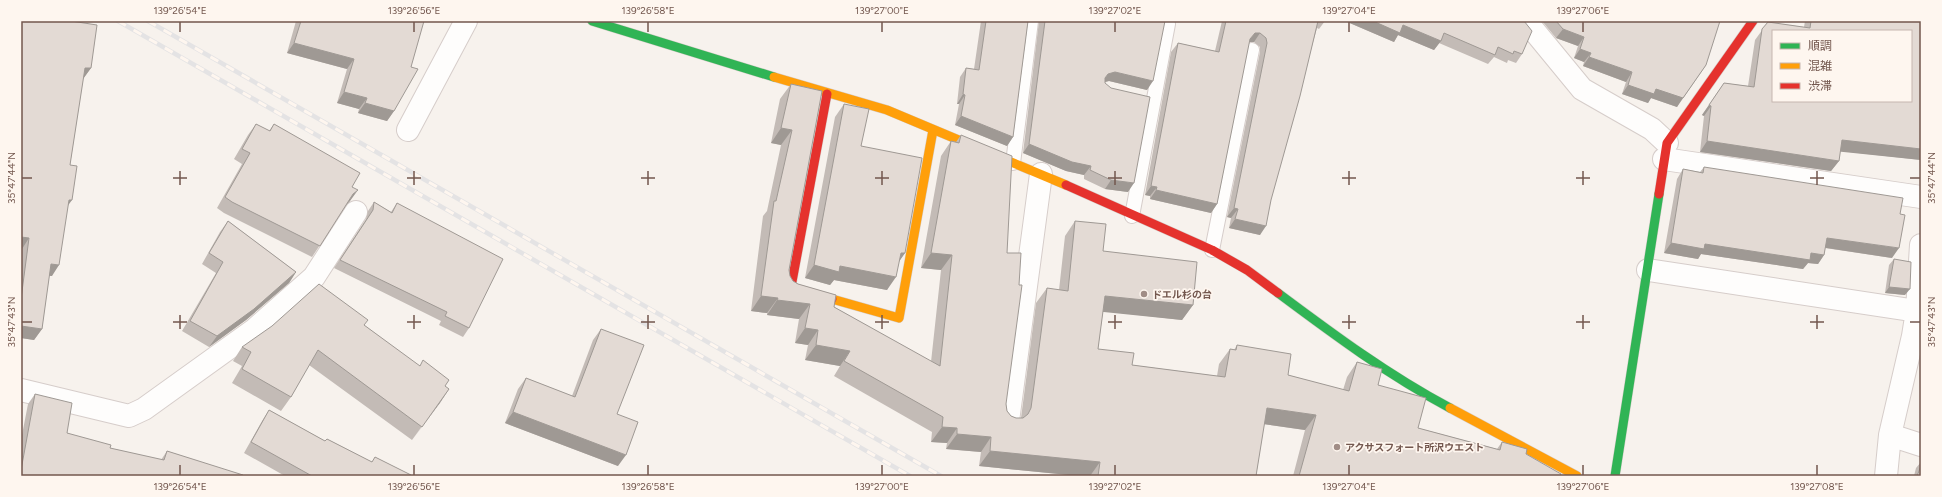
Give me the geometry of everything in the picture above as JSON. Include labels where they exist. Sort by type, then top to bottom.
[{"type":"street","points":[[408,130],[466,21]]},
{"type":"street","points":[[592,21],[827,94],[887,110],[1041,174],[1132,216],[1212,250],[1247,270],[1346,344],[1411,387],[1577,476]]},
{"type":"street","points":[[1615,476],[1666,151],[1753,21]]},
{"type":"street","points":[[1535,25],[1582,89],[1652,129],[1666,151],[1921,197]]},
{"type":"street","points":[[827,94],[791,287],[899,318],[933,130]]},
{"type":"street","points":[[1008,421],[1041,174]]},
{"type":"street","points":[[21,390],[129,416],[144,409],[254,330],[314,277],[356,212]]},
{"type":"street","points":[[1886,476],[1890,435],[1917,337],[1921,245]]},
{"type":"street","points":[[1648,270],[1917,311]]},
{"type":"street","points":[[1890,435],[1921,445]]},
{"type":"lane","points":[[1013,163],[1031,21]]},
{"type":"lane","points":[[1132,216],[1168,24]]},
{"type":"lane","points":[[1212,250],[1252,50]]},
{"type":"lane","points":[[1138,96],[1153,100]]},
{"type":"building","points":[[21,21],[71,21],[97,25],[91,68],[85,68],[70,165],[77,166],[72,200],[69,200],[59,265],[51,264],[42,329],[21,326],[21,299],[29,238],[21,237]]},
{"type":"building","points":[[301,21],[424,21],[411,67],[418,69],[394,111],[365,103],[367,98],[344,92],[354,59],[294,43]]},
{"type":"building","points":[[986,21],[1028,21],[1013,137],[961,116],[965,95],[963,94],[966,68],[979,70]]},
{"type":"building","points":[[1045,21],[1165,21],[1153,81],[1115,72],[1108,74],[1105,78],[1105,83],[1111,88],[1150,97],[1134,183],[1111,180],[1090,170],[1091,166],[1072,162],[1029,144]]},
{"type":"building","points":[[1226,21],[1318,21],[1300,96],[1271,200],[1266,226],[1235,219],[1238,209],[1234,208],[1267,43],[1266,38],[1260,33],[1255,33],[1250,39],[1217,204],[1156,190],[1157,187],[1151,186],[1178,43],[1219,52]]},
{"type":"building","points":[[1373,21],[1524,21],[1532,31],[1522,54],[1514,51],[1513,54],[1498,47],[1495,55],[1444,33],[1441,41],[1403,25],[1400,33]]},
{"type":"building","points":[[1556,21],[1720,21],[1706,65],[1683,98],[1656,89],[1654,94],[1628,85],[1632,72],[1589,57],[1591,53],[1580,49],[1584,37],[1563,29]]},
{"type":"building","points":[[1811,21],[1921,21],[1921,149],[1842,140],[1839,161],[1707,141],[1711,106],[1709,105],[1724,83],[1754,87],[1762,29],[1768,22],[1810,28]]},
{"type":"building","points":[[791,84],[822,91],[789,270],[790,276],[793,281],[798,284],[836,295],[834,307],[940,366],[952,255],[931,253],[951,141],[959,143],[961,135],[1012,156],[1007,253],[1021,253],[1019,285],[1022,285],[1006,404],[1007,411],[1011,416],[1023,418],[1028,414],[1031,408],[1047,288],[1068,291],[1075,221],[1106,224],[1103,251],[1197,262],[1193,305],[1105,296],[1098,349],[1134,353],[1132,365],[1225,377],[1230,349],[1236,350],[1237,345],[1291,354],[1288,375],[1349,391],[1357,362],[1382,369],[1378,385],[1426,398],[1418,428],[1500,450],[1502,442],[1527,449],[1526,454],[1561,474],[1560,476],[1299,476],[1316,415],[1267,408],[1256,476],[1098,476],[1100,462],[990,451],[991,437],[957,434],[957,428],[942,427],[943,417],[844,361],[850,351],[816,345],[818,330],[805,328],[810,304],[777,300],[778,298],[761,296],[774,201],[776,201],[792,130],[781,128]]},
{"type":"building","points":[[844,104],[869,109],[861,146],[922,158],[905,253],[901,253],[896,277],[840,266],[839,272],[814,265]]},
{"type":"building","points":[[256,124],[270,131],[274,124],[360,173],[352,187],[358,190],[353,194],[320,246],[232,202],[225,197],[250,153],[242,149]]},
{"type":"building","points":[[1704,167],[1903,198],[1900,214],[1905,215],[1899,248],[1827,238],[1824,255],[1811,253],[1810,260],[1705,244],[1704,249],[1671,243],[1683,169],[1703,173]]},
{"type":"building","points":[[374,202],[392,213],[397,203],[503,259],[469,328],[445,316],[447,312],[340,260],[373,210]]},
{"type":"building","points":[[228,221],[296,272],[254,309],[217,336],[190,321],[223,262],[209,253]]},
{"type":"building","points":[[1894,259],[1911,262],[1910,289],[1889,287]]},
{"type":"building","points":[[319,284],[368,320],[364,325],[420,366],[423,360],[449,380],[445,386],[449,389],[422,427],[318,350],[291,397],[242,369],[251,352],[242,347],[272,326]]},
{"type":"building","points":[[601,329],[644,345],[617,414],[638,422],[626,455],[513,412],[526,378],[575,397]]},
{"type":"building","points":[[35,394],[72,403],[67,433],[111,445],[110,448],[164,460],[167,451],[243,475],[21,476]]},
{"type":"building","points":[[269,410],[325,441],[327,439],[372,462],[375,457],[411,475],[312,476],[251,442]]},
{"type":"building","points":[[1921,466],[1921,476],[1917,476]]},
{"type":"railway","points":[[118,21],[910,476]]},
{"type":"railway","points":[[148,21],[941,476]]},
{"type":"traffic: fast","points":[[592,21],[774,77]]},
{"type":"traffic: fast","points":[[1615,476],[1659,194]]},
{"type":"traffic: fast","points":[[1278,293],[1340,339],[1383,368],[1450,408]]},
{"type":"traffic: slow","points":[[774,77],[887,110],[1066,185]]},
{"type":"traffic: slow","points":[[832,299],[899,318],[933,130]]},
{"type":"traffic: slow","points":[[1450,408],[1577,476]]},
{"type":"traffic: jam","points":[[1659,194],[1667,143],[1753,21]]},
{"type":"traffic: jam","points":[[827,94],[791,287],[832,299]]},
{"type":"traffic: jam","points":[[1066,185],[1212,250],[1247,270],[1278,293]]},
{"type":"place","name":"ドエル杉の台","points":[[1144,294]]},
{"type":"place","name":"アクサスフォート所沢ウエスト","points":[[1337,447]]}]
